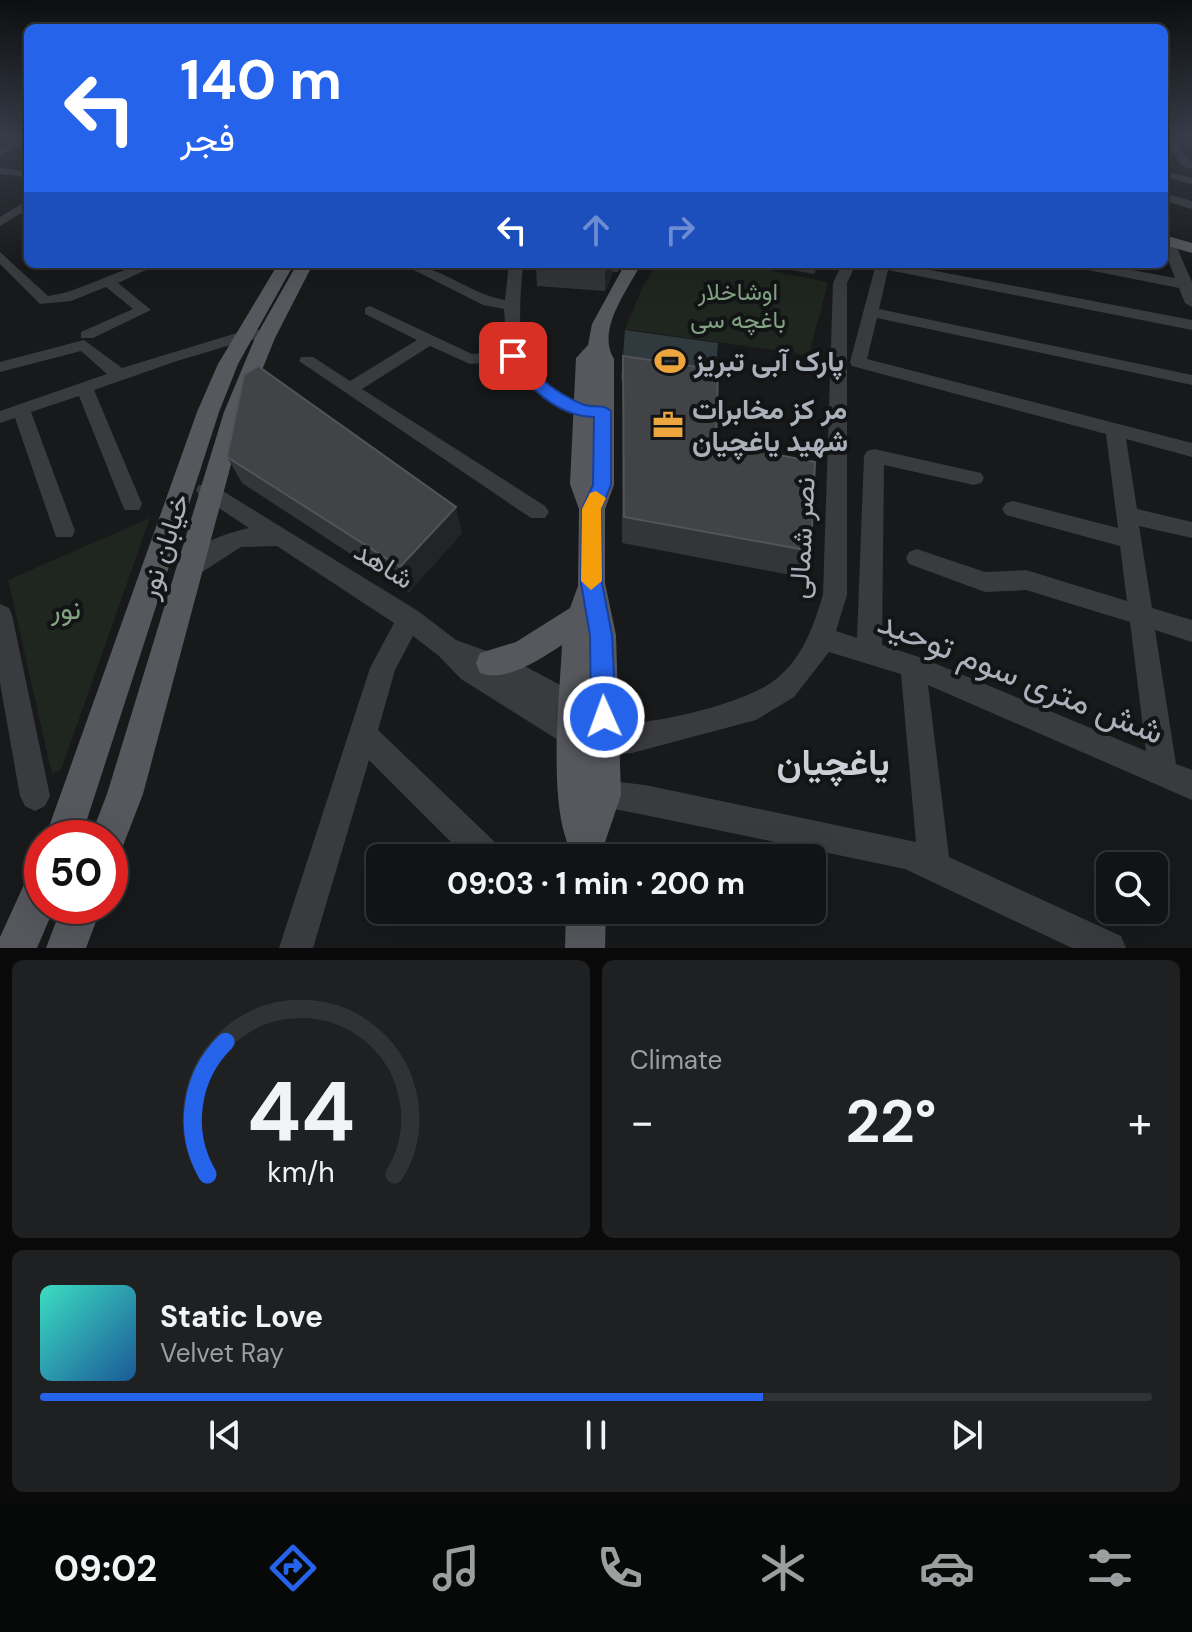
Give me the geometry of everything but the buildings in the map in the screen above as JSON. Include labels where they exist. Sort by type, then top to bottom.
[{"type":"main road","points":[[1168,237],[1192,240]]},
{"type":"main road","points":[[1168,238],[1192,248]]},
{"type":"main road","name":"خیابان نور","points":[[115,820],[188,569],[206,490],[239,395],[255,335],[284,268]]},
{"type":"main road","name":"خیابان نور","points":[[69,820],[208,412],[255,335],[302,268]]},
{"type":"main road","points":[[589,844],[603,795],[598,728],[601,635],[591,583],[592,509],[602,485],[593,411],[604,359],[597,347],[601,324],[631,268]]},
{"type":"main road","points":[[586,844],[574,786],[598,728],[577,634],[591,583]]},
{"type":"main road","points":[[491,663],[524,653],[565,630],[582,616]]},
{"type":"main road","points":[[16,948],[27,924]]},
{"type":"main road","points":[[66,948],[75,924]]},
{"type":"main road","points":[[585,948],[586,924]]},
{"type":"street","points":[[1168,198],[1192,205]]},
{"type":"street","points":[[0,222],[24,207]]},
{"type":"street","points":[[1168,243],[1188,285],[1192,303]]},
{"type":"street","points":[[0,256],[45,301],[66,298],[142,268]]},
{"type":"street","points":[[417,268],[488,302],[513,306]]},
{"type":"street","points":[[516,268],[510,333],[513,356],[529,379],[593,411]]},
{"type":"street","name":"نصر شمالی","points":[[598,728],[746,711],[785,688],[818,649],[835,595],[839,297],[840,283],[847,268]]},
{"type":"street","points":[[882,268],[858,362],[1192,450]]},
{"type":"street","points":[[903,268],[1192,325]]},
{"type":"street","points":[[1099,268],[1188,285]]},
{"type":"street","points":[[87,335],[143,310],[108,282]]},
{"type":"street","points":[[370,311],[470,359],[513,356]]},
{"type":"street","points":[[871,312],[1192,380]]},
{"type":"street","points":[[0,417],[119,375],[255,335]]},
{"type":"street","points":[[352,388],[429,339]]},
{"type":"street","points":[[0,367],[84,345],[119,375]]},
{"type":"street","points":[[307,361],[538,512]]},
{"type":"street","points":[[84,387],[132,504]]},
{"type":"street","points":[[21,409],[64,531]]},
{"type":"street","points":[[1115,429],[1163,773]]},
{"type":"street","points":[[869,653],[874,456],[974,478]]},
{"type":"street","name":"شاهد","points":[[206,490],[409,619],[448,648],[470,671],[598,728]]},
{"type":"street","points":[[1013,509],[1130,540]]},
{"type":"street","points":[[1127,515],[1192,530]]},
{"type":"street","points":[[188,569],[214,549],[238,538],[259,534],[284,540]]},
{"type":"street","points":[[917,558],[985,582],[1026,580],[1192,631]]},
{"type":"street","points":[[0,615],[6,685],[35,796]]},
{"type":"street","points":[[296,948],[383,668],[409,619]]},
{"type":"street","name":"شش متری سوم توحید","points":[[821,638],[913,666],[1192,785]]},
{"type":"street","name":"شاهد","points":[[448,648],[491,663],[598,728]]},
{"type":"street","points":[[913,666],[934,865]]},
{"type":"street","points":[[362,734],[475,844]]},
{"type":"street","points":[[603,795],[645,800],[908,854],[1109,948]]},
{"type":"green space","name":"اوشاخلار باغچه سی","points":[[654,268],[758,268],[828,282],[809,355],[625,329],[644,284]]},
{"type":"green space","name":"نور","points":[[150,518],[61,770],[52,774],[8,580]]},
{"type":"shaded area","name":"پارک آبی تبریز","points":[[625,330],[718,343],[714,394],[621,379]]},
{"type":"slow traffic","points":[[591,581],[592,509],[596,498]]},
{"type":"place","name":"پارک آبی تبریز","points":[[670,361]]},
{"type":"place","name":"مر کز مخابرات شهید یاغچیان","points":[[668,425]]},
{"type":"district","name":"یاغچیان","points":[[833,762]]},
{"type":"route","points":[[513,356],[529,379],[547,392],[582,412],[603,411],[602,485],[592,509],[591,583],[601,635],[604,717]]}]
